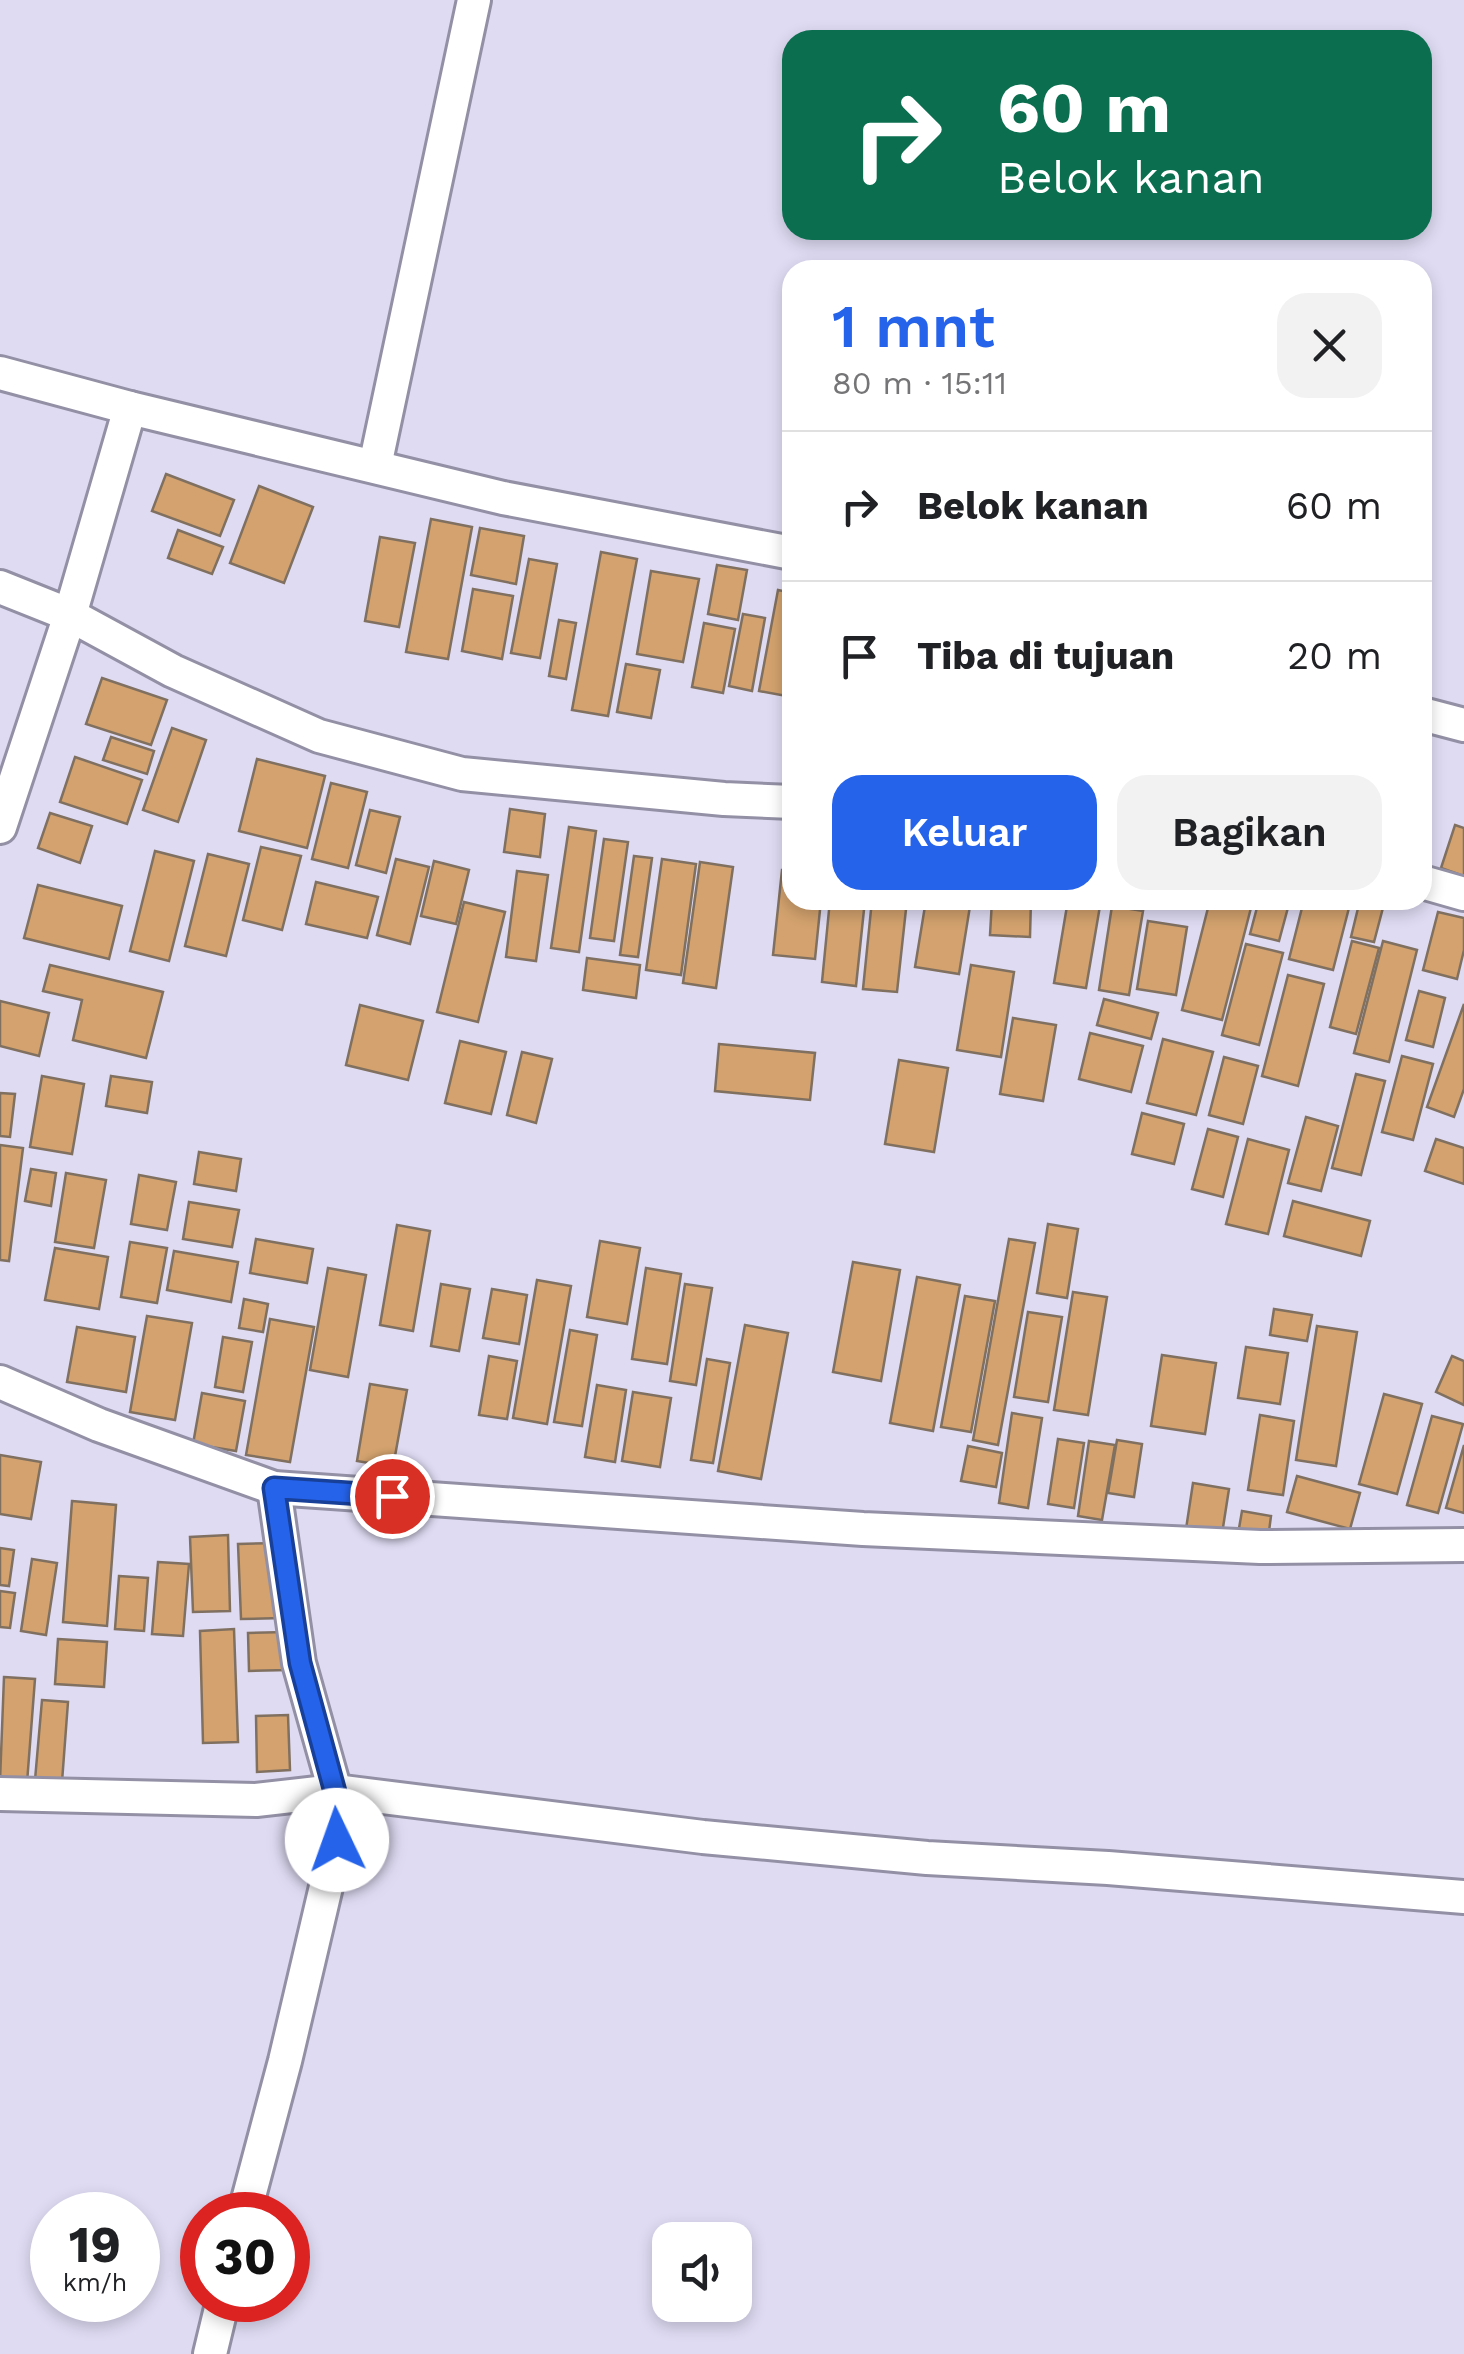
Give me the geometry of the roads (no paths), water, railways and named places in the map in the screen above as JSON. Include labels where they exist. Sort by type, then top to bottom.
[{"type":"street","points":[[376,466],[474,0]]},
{"type":"street","points":[[0,373],[504,498],[782,551]]},
{"type":"street","points":[[0,827],[70,615],[130,408]]},
{"type":"street","points":[[0,587],[70,615],[173,671],[319,736],[462,774],[782,802]]},
{"type":"street","points":[[1432,717],[1464,725]]},
{"type":"street","points":[[1432,885],[1464,894]]},
{"type":"street","points":[[0,1382],[98,1425],[274,1488],[902,1530],[1260,1547],[1464,1545]]},
{"type":"street","points":[[250,2192],[337,1840],[335,1792],[300,1663],[274,1488]]},
{"type":"street","points":[[0,1794],[256,1800],[335,1792],[928,1858],[1108,1868],[1464,1897]]},
{"type":"street","points":[[210,2354],[218,2322]]}]
